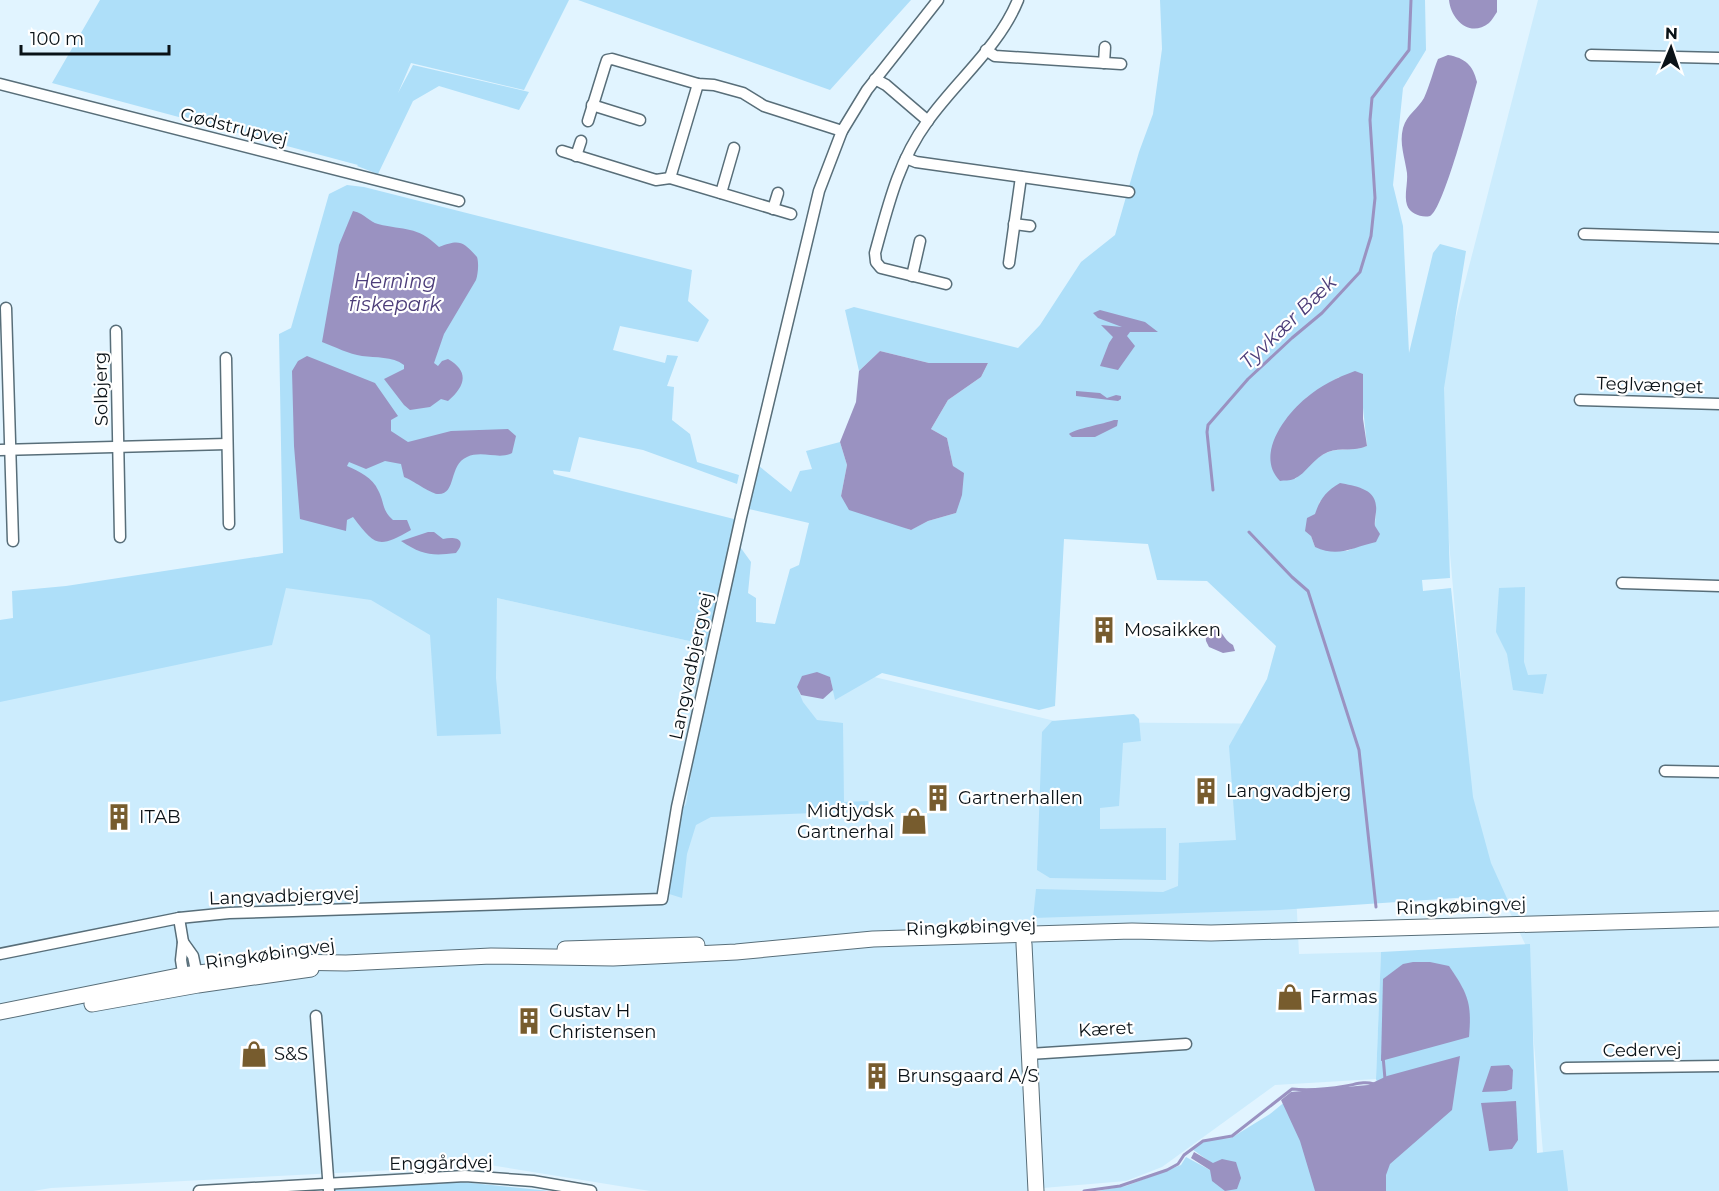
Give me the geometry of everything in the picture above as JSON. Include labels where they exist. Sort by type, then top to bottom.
[{"type":"street","name":"Langvadbjergvej","points":[[0,954],[179,918],[229,913],[662,899],[677,807],[744,505],[819,191],[842,131],[875,79],[938,0]]},
{"type":"street","points":[[946,284],[881,268],[876,262],[875,253],[896,179],[906,158],[928,120],[986,50],[1018,0]]},
{"type":"street","points":[[1104,63],[1105,47]]},
{"type":"street","points":[[986,50],[995,56],[1121,64]]},
{"type":"street","points":[[1591,55],[1719,58]]},
{"type":"street","points":[[588,121],[607,60],[612,59],[698,84],[714,84],[743,93],[764,106],[842,131]]},
{"type":"street","points":[[875,79],[886,85],[928,120]]},
{"type":"street","name":"Gødstrupvej","points":[[0,84],[459,201]]},
{"type":"street","points":[[670,178],[698,84]]},
{"type":"street","points":[[592,105],[640,120]]},
{"type":"street","points":[[576,156],[581,141]]},
{"type":"street","points":[[721,193],[734,148]]},
{"type":"street","points":[[562,151],[656,180],[670,178],[791,214]]},
{"type":"street","points":[[906,158],[916,162],[1130,192]]},
{"type":"street","points":[[1009,263],[1021,177]]},
{"type":"street","points":[[773,209],[778,193]]},
{"type":"street","points":[[1014,224],[1030,226]]},
{"type":"street","points":[[1584,234],[1719,238]]},
{"type":"street","points":[[912,276],[920,241]]},
{"type":"street","points":[[6,308],[5,450],[13,541]]},
{"type":"street","name":"Solbjerg","points":[[116,330],[120,537]]},
{"type":"street","points":[[226,358],[229,524]]},
{"type":"street","name":"Teglvænget","points":[[1580,400],[1719,404]]},
{"type":"street","name":"Solbjerg","points":[[5,450],[227,444]]},
{"type":"street","points":[[1622,582],[1719,586]]},
{"type":"street","points":[[1665,771],[1719,772]]},
{"type":"street","points":[[179,918],[183,942],[181,960],[191,977]]},
{"type":"street","name":"Ringkøbingvej","points":[[191,977],[272,963],[346,963],[491,956],[613,958],[701,954],[873,939],[1150,931],[1211,933],[1717,918]]},
{"type":"street","name":"Ringkøbingvej","points":[[804,946],[861,949],[1158,941],[1211,933]]},
{"type":"street","points":[[183,942],[193,956],[191,977]]},
{"type":"street","points":[[1024,945],[1036,1191]]},
{"type":"street","name":"Ringkøbingvej","points":[[191,977],[288,973],[346,963]]},
{"type":"street","points":[[0,1012],[191,977]]},
{"type":"street","points":[[0,1019],[191,977]]},
{"type":"street","points":[[316,1016],[328,1187]]},
{"type":"street","name":"Kæret","points":[[1029,1054],[1186,1044]]},
{"type":"street","name":"Cedervej","points":[[1566,1068],[1719,1066]]},
{"type":"street","name":"Enggårdvej","points":[[200,1191],[328,1187],[465,1176],[533,1181],[591,1191]]},
{"type":"shaded area","points":[[100,0],[569,0],[524,90],[411,63],[398,93],[413,65],[529,92],[519,110],[439,86],[413,101],[378,174],[358,165],[52,83]]},
{"type":"shaded area","points":[[578,0],[911,0],[830,90]]},
{"type":"shaded area","points":[[1160,0],[1425,0],[1426,50],[1403,88],[1393,185],[1403,226],[1409,353],[1433,253],[1440,244],[1466,251],[1444,388],[1450,578],[1422,580],[1423,591],[1451,588],[1473,797],[1491,863],[1510,905],[1477,907],[1471,897],[1279,910],[1033,918],[1036,889],[1163,892],[1178,886],[1179,843],[1236,840],[1229,746],[1267,679],[1276,646],[1207,581],[1157,580],[1148,544],[1064,539],[1055,706],[1039,710],[882,673],[835,700],[830,677],[797,687],[803,702],[817,720],[843,723],[844,802],[868,801],[868,811],[711,817],[696,825],[687,854],[682,898],[666,893],[680,811],[686,804],[700,721],[738,544],[751,562],[748,593],[756,598],[756,622],[775,624],[790,569],[799,565],[809,523],[749,509],[759,466],[791,492],[800,471],[812,469],[806,451],[840,442],[847,465],[841,496],[910,530],[928,521],[956,513],[953,466],[947,438],[931,429],[948,400],[981,377],[988,363],[929,363],[880,351],[859,371],[845,310],[854,307],[1018,348],[1040,325],[1081,262],[1115,235],[1139,152],[1153,114],[1162,49]],"holes":[[[1339,377],[1362,398],[1367,446],[1326,453],[1295,479],[1306,398]],[[1320,501],[1376,506],[1375,526],[1361,545],[1347,551],[1315,547],[1311,536]]]},
{"type":"shaded area","points":[[1538,0],[1719,0],[1719,1191],[1499,1191],[1544,1165],[1526,946],[1474,827],[1436,394]]},
{"type":"shaded area","points":[[347,185],[364,187],[692,270],[688,301],[709,320],[698,342],[620,326],[613,350],[665,363],[667,355],[678,356],[667,386],[674,387],[672,420],[690,434],[697,462],[739,475],[737,484],[643,450],[579,437],[570,472],[553,470],[554,474],[738,520],[707,645],[497,598],[496,678],[501,734],[437,736],[430,635],[371,600],[286,588],[272,645],[0,702],[0,620],[13,618],[12,591],[66,586],[283,553],[279,334],[291,328],[329,194]]},
{"type":"shaded area","points":[[285,578],[497,598],[707,645],[858,673],[1059,722],[1288,724],[1299,954],[1381,952],[1376,1079],[1275,1085],[1162,1167],[1126,1181],[1043,1188],[1043,1191],[650,1191],[490,1165],[0,1191],[0,620],[53,615]]},
{"type":"shaded area","points":[[1525,587],[1524,662],[1528,675],[1547,674],[1543,694],[1513,690],[1507,654],[1496,632],[1499,588]]},
{"type":"shaded area","points":[[1134,714],[1139,719],[1141,741],[1123,743],[1119,806],[1100,808],[1100,829],[1166,828],[1166,880],[1050,878],[1037,870],[1042,732],[1052,721]]},
{"type":"shaded area","points":[[1530,944],[1537,1153],[1563,1150],[1568,1191],[1097,1191],[1126,1186],[1181,1165],[1186,1157],[1210,1170],[1222,1159],[1213,1164],[1192,1149],[1206,1140],[1231,1138],[1270,1114],[1292,1096],[1379,1088],[1376,1079],[1381,952]]},
{"type":"shaded area","points":[[462,1182],[550,1191],[334,1191],[334,1190]]},
{"type":"water","points":[[1449,0],[1497,0],[1497,12],[1489,23],[1482,27],[1469,28],[1453,14]]},
{"type":"water","points":[[1448,55],[1467,63],[1477,82],[1456,154],[1436,210],[1430,216],[1417,215],[1407,205],[1407,173],[1402,145],[1403,128],[1407,119],[1424,98],[1438,59]]},
{"type":"water","name":"Herning fiskepark","points":[[353,211],[375,223],[417,232],[439,247],[460,243],[477,257],[476,280],[444,334],[434,363],[438,366],[442,361],[448,359],[460,369],[462,374],[461,385],[448,401],[441,399],[430,407],[410,410],[384,379],[404,369],[404,365],[389,359],[352,354],[322,342],[339,245]]},
{"type":"water","points":[[1100,310],[1145,322],[1158,332],[1130,332],[1127,336],[1135,346],[1118,370],[1100,366],[1113,337],[1101,325],[1122,327],[1098,318],[1093,313]]},
{"type":"water","points":[[880,351],[929,363],[988,363],[981,377],[948,400],[931,429],[947,438],[953,466],[964,473],[962,495],[956,513],[928,521],[911,530],[849,510],[841,496],[847,465],[840,442],[856,402],[859,371]]},
{"type":"water","name":"Herning fiskepark","points":[[307,356],[375,383],[398,416],[391,420],[391,431],[408,442],[451,431],[508,429],[516,436],[512,453],[502,456],[479,454],[467,457],[457,466],[447,490],[437,494],[404,477],[401,464],[385,461],[366,469],[349,462],[347,466],[373,482],[385,509],[393,520],[407,520],[411,530],[391,540],[384,542],[372,539],[353,517],[347,520],[346,531],[300,519],[294,446],[292,371],[298,361]]},
{"type":"water","points":[[1355,371],[1363,374],[1363,419],[1367,446],[1323,454],[1298,477],[1280,481],[1273,471],[1270,460],[1271,448],[1289,415],[1311,394],[1329,382]]},
{"type":"water","points":[[1076,391],[1100,393],[1107,398],[1116,395],[1121,396],[1121,399],[1118,401],[1076,396]]},
{"type":"water","points":[[1118,420],[1117,426],[1095,437],[1072,437],[1069,434],[1077,430]]},
{"type":"water","points":[[1340,483],[1363,489],[1372,495],[1376,506],[1375,526],[1380,534],[1376,542],[1353,549],[1331,552],[1315,547],[1311,536],[1305,531],[1307,518],[1315,514],[1324,496]]},
{"type":"water","points":[[434,532],[443,539],[456,538],[461,544],[456,553],[434,554],[421,552],[401,541]]},
{"type":"water","points":[[1212,624],[1233,645],[1235,651],[1223,653],[1209,647],[1205,628]]},
{"type":"water","points":[[817,672],[830,677],[833,690],[823,699],[801,695],[797,687],[802,676]]},
{"type":"water","points":[[1430,962],[1449,966],[1461,984],[1467,999],[1470,1016],[1469,1037],[1381,1061],[1383,979],[1403,964]]},
{"type":"water","points":[[1460,1056],[1452,1110],[1390,1164],[1386,1175],[1386,1191],[1315,1191],[1300,1141],[1281,1100],[1291,1092],[1368,1085],[1387,1076]]},
{"type":"water","points":[[1509,1065],[1513,1070],[1512,1089],[1482,1092],[1491,1066]]},
{"type":"water","points":[[1516,1101],[1518,1140],[1512,1149],[1489,1151],[1481,1103]]},
{"type":"water","points":[[1194,1152],[1213,1163],[1222,1159],[1236,1162],[1241,1178],[1237,1189],[1225,1191],[1212,1181],[1210,1170],[1191,1158]]},
{"type":"waterway","name":"Tyvkær Bæk","points":[[1213,490],[1208,425],[1248,379],[1322,313],[1360,272],[1371,236],[1375,198],[1370,120],[1372,98],[1409,50],[1411,0]]},
{"type":"waterway","name":"Tyvkær Bæk","points":[[1249,532],[1308,591],[1359,750],[1376,907]]},
{"type":"waterway","name":"Tyvkær Bæk","points":[[1383,1056],[1385,1079]]},
{"type":"waterway","points":[[1084,1191],[1120,1186],[1167,1170],[1178,1164],[1184,1155],[1203,1141],[1232,1136],[1292,1089],[1306,1090],[1364,1083],[1374,1084]]},
{"type":"place","name":"Mosaikken","points":[[1104,630]]},
{"type":"place","name":"Langvadbjerg","points":[[1206,791]]},
{"type":"place","name":"Gartnerhallen","points":[[938,798]]},
{"type":"place","name":"ITAB","points":[[119,817]]},
{"type":"place","name":"Midtjydsk Gartnerhal","points":[[914,821]]},
{"type":"place","name":"Farmas","points":[[1290,997]]},
{"type":"place","name":"Gustav H Christensen","points":[[529,1021]]},
{"type":"place","name":"S&S","points":[[254,1054]]},
{"type":"place","name":"Brunsgaard A/S","points":[[877,1076]]}]
